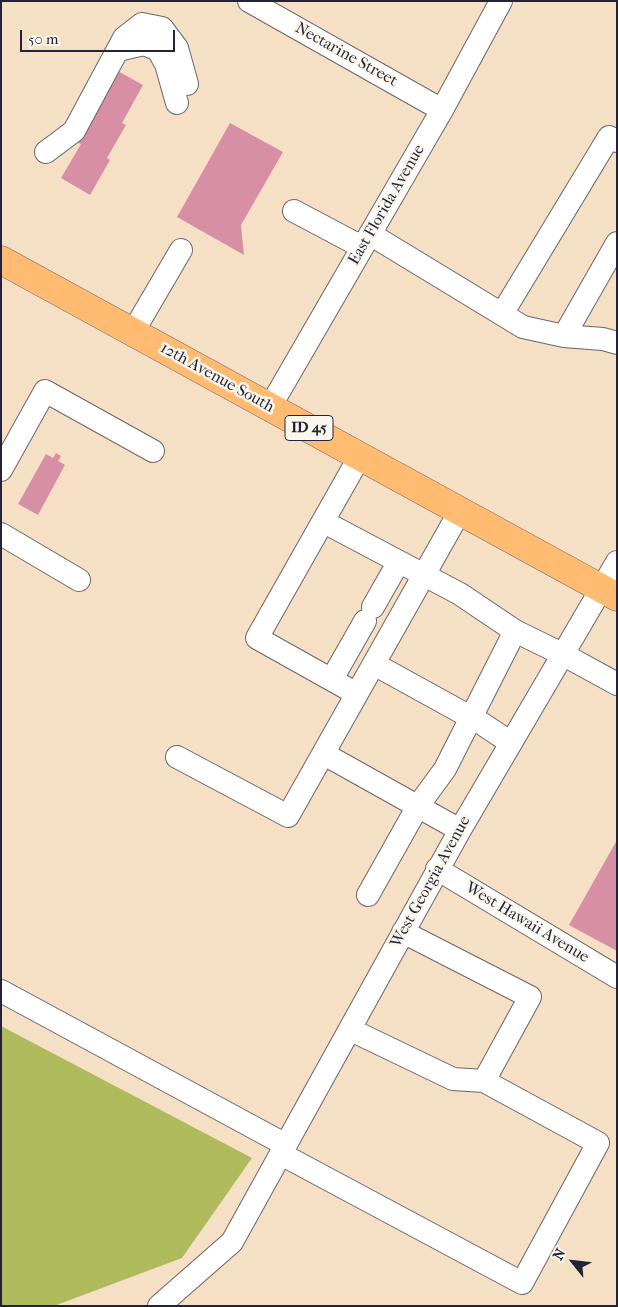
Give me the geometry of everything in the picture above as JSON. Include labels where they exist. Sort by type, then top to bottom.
[{"type":"main road","name":"12th Avenue South","points":[[1,260],[609,593]]},
{"type":"street","name":"Nectarine Street","points":[[249,1],[442,110]]},
{"type":"street","name":"East Florida Avenue","points":[[270,407],[442,110],[501,1]]},
{"type":"street","points":[[46,152],[74,131],[124,38],[142,24],[162,28],[177,48],[182,94]]},
{"type":"street","points":[[502,314],[609,137],[617,141]]},
{"type":"street","points":[[294,211],[366,240],[523,327],[564,336],[603,339],[617,343]]},
{"type":"street","points":[[564,336],[617,242]]},
{"type":"street","points":[[133,332],[181,250]]},
{"type":"street","points":[[1,470],[45,391],[153,451]]},
{"type":"street","points":[[357,694],[258,638],[360,456]]},
{"type":"street","points":[[177,757],[288,816],[460,511]]},
{"type":"street","points":[[324,522],[398,563],[460,594],[515,631],[617,684]]},
{"type":"street","points":[[1,534],[79,580]]},
{"type":"street","name":"West Georgia Avenue","points":[[159,1306],[232,1242],[460,830],[564,655],[609,593],[617,562]]},
{"type":"street","points":[[332,679],[398,563]]},
{"type":"street","points":[[368,895],[418,806],[445,769],[515,631]]},
{"type":"street","points":[[374,664],[471,718],[511,744]]},
{"type":"street","points":[[324,754],[460,830]]},
{"type":"street","name":"West Hawaii Avenue","points":[[438,869],[617,977]]},
{"type":"street","points":[[403,932],[530,997],[484,1081]]},
{"type":"street","points":[[1,991],[522,1283],[598,1143],[484,1081],[453,1079],[351,1030]]},
{"type":"green space","points":[[1,1026],[252,1158],[182,1258],[54,1306],[1,1306]]},
{"type":"building","points":[[116,70],[143,85],[122,123],[126,125],[107,158],[110,160],[90,195],[61,178],[81,144],[76,142]]},
{"type":"building","points":[[230,123],[283,152],[241,225],[244,255],[177,217]]},
{"type":"building","points":[[56,453],[61,456],[58,461],[65,465],[38,515],[18,504],[46,454],[53,458]]},
{"type":"building","points":[[617,840],[617,951],[569,925]]}]
